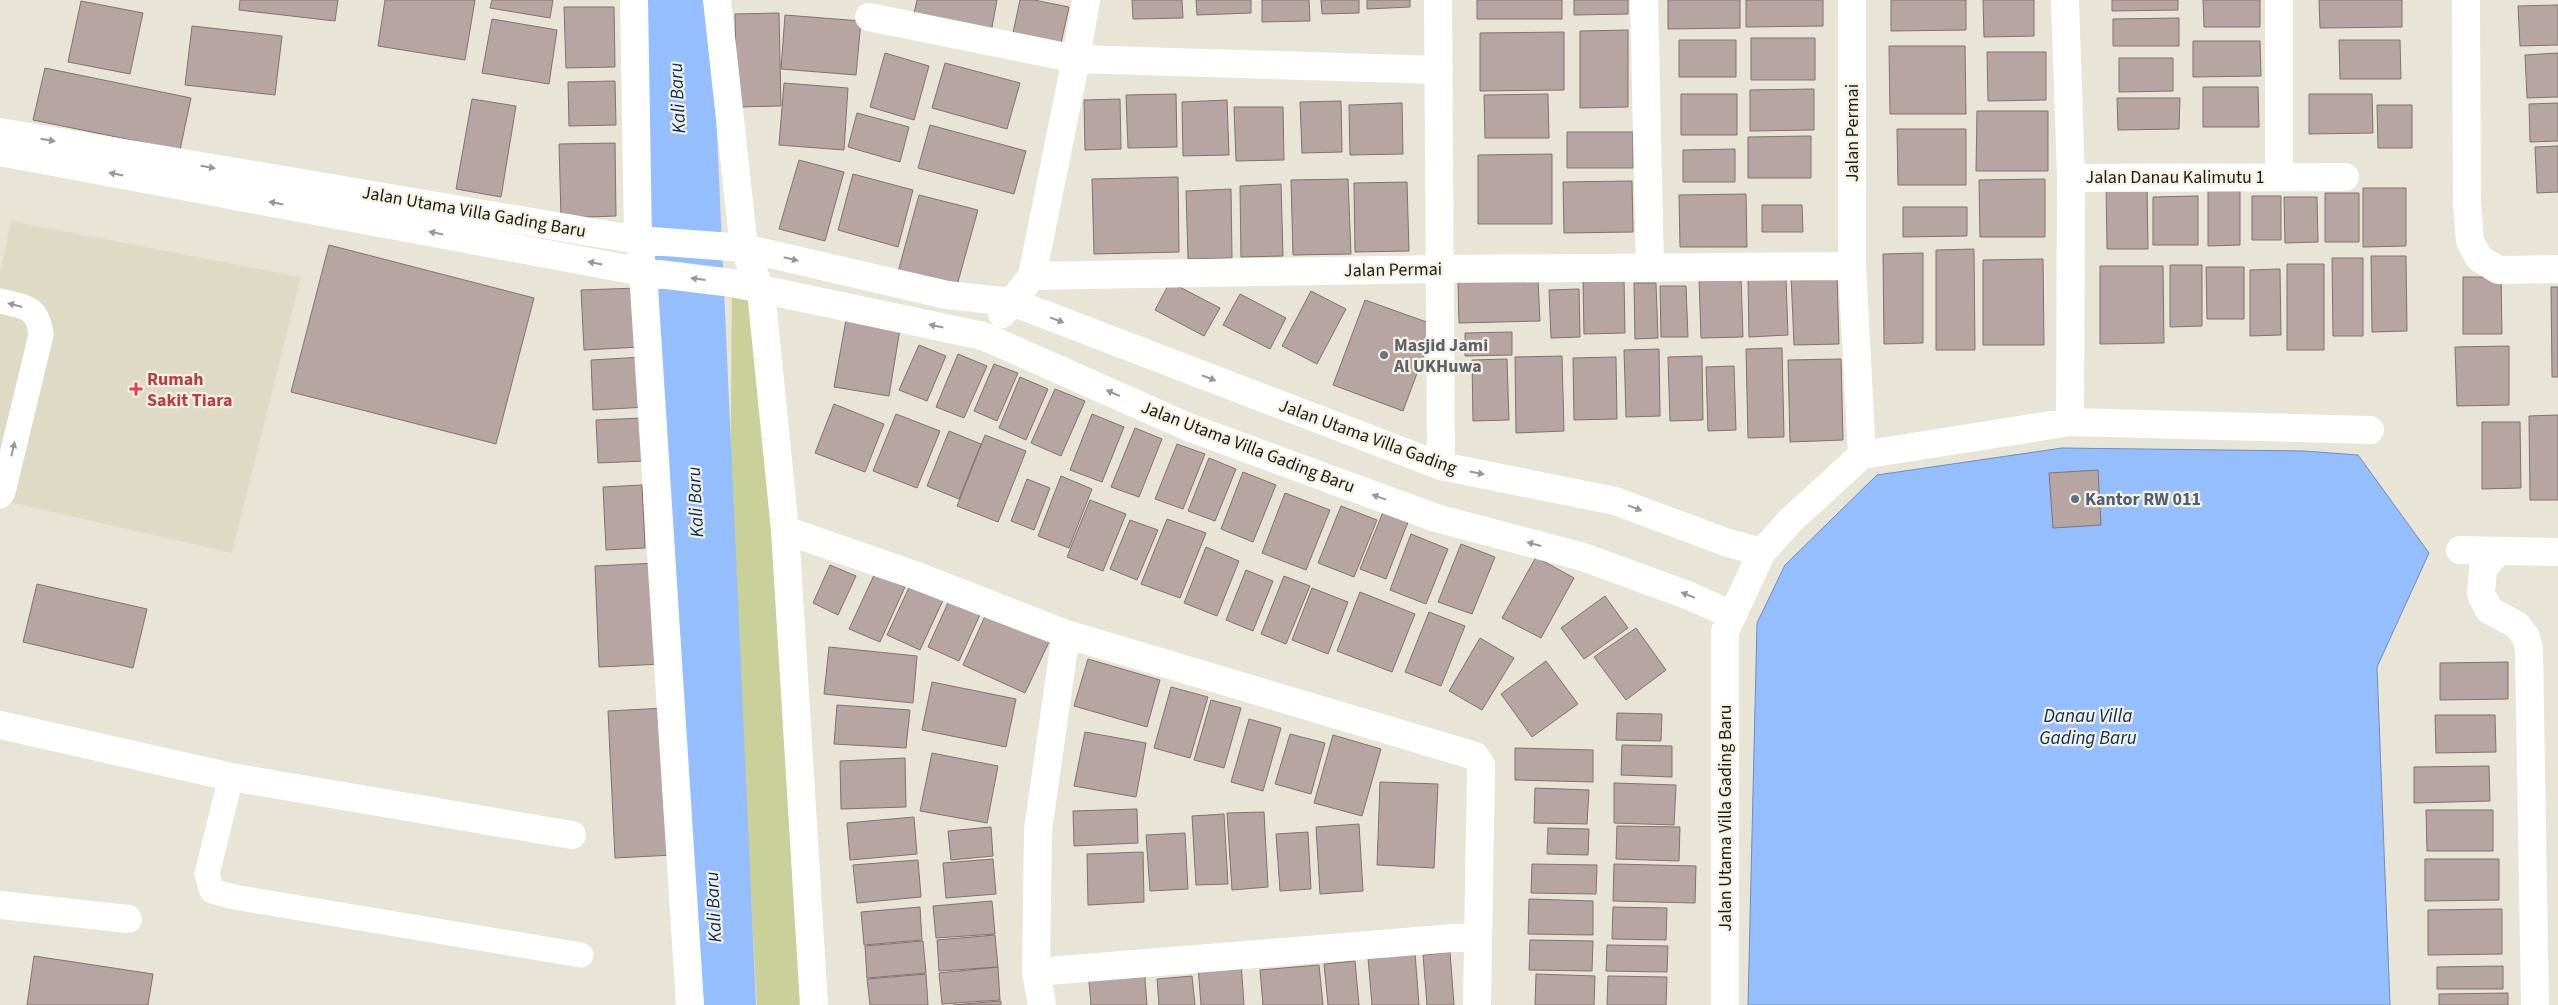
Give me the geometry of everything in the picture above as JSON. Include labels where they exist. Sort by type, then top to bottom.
[{"type":"street","points":[[634,0],[650,241],[654,273],[690,1005]]},
{"type":"street","points":[[717,0],[735,248],[761,291],[786,530],[814,1005]]},
{"type":"street","points":[[983,336],[1032,276],[1076,60],[1086,0]]},
{"type":"street","points":[[1438,0],[1441,466]]},
{"type":"street","points":[[1644,0],[1650,268]]},
{"type":"street","name":"Jalan Permai","points":[[1852,0],[1852,266],[1862,455]]},
{"type":"street","points":[[2065,0],[2071,178],[2070,422]]},
{"type":"street","name":"Jalan Danau Kalimutu 1","points":[[2279,0],[2279,177]]},
{"type":"street","points":[[2466,0],[2467,203],[2470,241],[2480,258],[2498,270],[2558,269]]},
{"type":"street","points":[[869,17],[1076,60],[1439,70]]},
{"type":"street","name":"Jalan Utama Villa Gading Baru","points":[[0,132],[650,241],[735,248],[947,295],[1012,302]]},
{"type":"street","name":"Jalan Utama Villa Gading Baru","points":[[0,152],[654,273],[732,283],[761,291],[983,336],[1188,427],[1436,518],[1583,557],[1690,596],[1729,623],[1725,1005]]},
{"type":"street","name":"Jalan Danau Kalimutu 1","points":[[2071,178],[2345,178]]},
{"type":"street","name":"Jalan Permai","points":[[1032,276],[1439,269],[1852,266]]},
{"type":"street","name":"Jalan Utama Villa Gading","points":[[1012,302],[1441,466],[1615,501],[1728,543],[1762,552]]},
{"type":"street","points":[[1729,623],[1762,552],[1791,520],[1862,455],[2070,422],[2370,430]]},
{"type":"street","points":[[786,530],[918,576],[1066,634],[1475,756],[1481,765],[1477,1005]]},
{"type":"street","points":[[2460,550],[2558,552]]},
{"type":"street","points":[[2498,551],[2483,569],[2481,594],[2490,610],[2517,625],[2526,637],[2529,650],[2535,1005]]},
{"type":"street","points":[[1042,1005],[1036,972],[1038,830],[1066,634]]},
{"type":"street","points":[[0,725],[231,777],[572,835]]},
{"type":"street","points":[[0,905],[128,919]]},
{"type":"street","points":[[1036,972],[1478,936]]},
{"type":"lane","points":[[0,301],[31,309],[37,316],[41,335],[3,492],[0,496]]},
{"type":"lane","points":[[231,777],[207,874],[212,891],[234,897],[581,955]]},
{"type":"shaded area","name":"Rumah Sakit Tiara","points":[[11,221],[301,277],[232,553],[0,500],[0,273]]},
{"type":"green space","points":[[732,283],[761,291],[817,1005],[757,1005],[730,524]]},
{"type":"water","name":"Danau Villa Gading Baru","points":[[2062,448],[2304,451],[2358,455],[2429,553],[2377,667],[2390,1005],[1748,1005],[1757,623],[1785,565],[1877,475]]},
{"type":"building","points":[[240,0],[338,0],[335,21],[239,10]]},
{"type":"building","points":[[385,0],[475,0],[465,60],[378,46]]},
{"type":"building","points":[[492,0],[553,0],[550,18],[490,8]]},
{"type":"building","points":[[917,0],[997,0],[990,38],[912,22]]},
{"type":"building","points":[[1020,0],[1034,0],[1069,7],[1059,52],[1011,42]]},
{"type":"building","points":[[1132,0],[1182,0],[1183,18],[1133,19]]},
{"type":"building","points":[[1196,0],[1251,0],[1251,13],[1197,15]]},
{"type":"building","points":[[1262,0],[1309,0],[1310,21],[1262,22]]},
{"type":"building","points":[[1321,0],[1359,0],[1359,13],[1322,14]]},
{"type":"building","points":[[1367,0],[1410,0],[1410,7],[1367,9]]},
{"type":"building","points":[[1477,0],[1562,0],[1562,19],[1477,19]]},
{"type":"building","points":[[1574,0],[1628,0],[1628,14],[1574,15]]},
{"type":"building","points":[[1668,0],[1740,0],[1740,28],[1668,29]]},
{"type":"building","points":[[1746,0],[1823,0],[1823,26],[1746,27]]},
{"type":"building","points":[[1891,0],[1966,0],[1966,30],[1891,31]]},
{"type":"building","points":[[1983,0],[2034,0],[2034,36],[1984,37]]},
{"type":"building","points":[[2112,0],[2178,0],[2178,10],[2112,11]]},
{"type":"building","points":[[2203,0],[2260,0],[2260,27],[2204,27]]},
{"type":"building","points":[[2319,0],[2402,0],[2402,27],[2320,28]]},
{"type":"building","points":[[81,1],[143,13],[130,74],[68,62]]},
{"type":"building","points":[[2558,5],[2558,45],[2520,46],[2518,6]]},
{"type":"building","points":[[564,7],[614,7],[615,67],[566,68]]},
{"type":"building","points":[[779,13],[781,106],[737,107],[735,14]]},
{"type":"building","points":[[785,15],[861,21],[856,75],[781,69]]},
{"type":"building","points":[[2179,18],[2179,46],[2113,46],[2113,19]]},
{"type":"building","points":[[492,19],[557,30],[549,84],[482,73]]},
{"type":"building","points":[[192,26],[282,36],[275,95],[185,85]]},
{"type":"building","points":[[1628,30],[1628,107],[1580,108],[1580,31]]},
{"type":"building","points":[[1564,32],[1564,90],[1480,91],[1480,33]]},
{"type":"building","points":[[1751,38],[1815,38],[1815,80],[1751,80]]},
{"type":"building","points":[[1679,40],[1736,40],[1736,77],[1679,77]]},
{"type":"building","points":[[2339,40],[2400,40],[2401,79],[2340,79]]},
{"type":"building","points":[[2193,41],[2260,41],[2261,76],[2193,77]]},
{"type":"building","points":[[1889,46],[1965,46],[1966,114],[1890,114]]},
{"type":"building","points":[[1987,52],[2046,52],[2046,100],[1988,101]]},
{"type":"building","points":[[885,53],[929,66],[914,120],[870,107]]},
{"type":"building","points":[[2558,53],[2558,97],[2527,98],[2525,55]]},
{"type":"building","points":[[2119,58],[2173,58],[2173,91],[2119,92]]},
{"type":"building","points":[[945,63],[1020,83],[1007,129],[932,108]]},
{"type":"building","points":[[45,68],[191,98],[180,150],[33,120]]},
{"type":"building","points":[[615,81],[616,125],[569,126],[568,82]]},
{"type":"building","points":[[784,83],[848,88],[844,150],[779,145]]},
{"type":"building","points":[[2203,87],[2258,87],[2259,127],[2203,127]]},
{"type":"building","points":[[1814,89],[1814,130],[1750,131],[1750,90]]},
{"type":"building","points":[[1176,94],[1177,147],[1128,148],[1126,95]]},
{"type":"building","points":[[1548,94],[1549,138],[1485,138],[1484,95]]},
{"type":"building","points":[[1681,94],[1737,94],[1737,135],[1681,135]]},
{"type":"building","points":[[2309,94],[2372,94],[2373,133],[2309,134]]},
{"type":"building","points":[[2117,98],[2180,98],[2179,129],[2118,130]]},
{"type":"building","points":[[472,99],[516,106],[501,197],[456,189]]},
{"type":"building","points":[[1120,99],[1121,149],[1085,150],[1084,100]]},
{"type":"building","points":[[1227,100],[1229,155],[1183,156],[1182,102]]},
{"type":"building","points":[[1341,101],[1342,152],[1302,153],[1300,102]]},
{"type":"building","points":[[1402,103],[1403,154],[1350,155],[1349,105]]},
{"type":"building","points":[[2558,103],[2558,141],[2530,142],[2529,104]]},
{"type":"building","points":[[2377,105],[2412,105],[2412,148],[2378,148]]},
{"type":"building","points":[[1234,107],[1283,107],[1284,160],[1236,161]]},
{"type":"building","points":[[1977,111],[2048,111],[2048,171],[1976,171]]},
{"type":"building","points":[[857,113],[909,127],[900,162],[848,147]]},
{"type":"building","points":[[930,125],[1026,151],[1014,194],[918,168]]},
{"type":"building","points":[[1897,129],[1966,129],[1966,185],[1898,185]]},
{"type":"building","points":[[1567,132],[1633,132],[1633,168],[1567,168]]},
{"type":"building","points":[[1811,136],[1811,178],[1748,178],[1748,137]]},
{"type":"building","points":[[615,143],[616,216],[561,218],[559,144]]},
{"type":"building","points":[[2558,146],[2558,192],[2537,193],[2535,147]]},
{"type":"building","points":[[1735,149],[1735,182],[1683,182],[1683,150]]},
{"type":"building","points":[[1552,154],[1552,224],[1478,224],[1478,155]]},
{"type":"building","points":[[799,160],[844,172],[825,241],[779,229]]},
{"type":"building","points":[[853,174],[913,190],[898,247],[838,230]]},
{"type":"building","points":[[1178,177],[1179,252],[1094,254],[1092,179]]},
{"type":"building","points":[[1348,179],[1351,254],[1293,255],[1291,180]]},
{"type":"building","points":[[2045,179],[2045,237],[1980,237],[1979,180]]},
{"type":"building","points":[[1632,181],[1633,232],[1564,233],[1563,182]]},
{"type":"building","points":[[1407,182],[1409,251],[1355,252],[1354,183]]},
{"type":"building","points":[[2106,183],[2147,183],[2148,249],[2107,249]]},
{"type":"building","points":[[1281,184],[1283,256],[1241,257],[1240,186]]},
{"type":"building","points":[[2208,184],[2240,184],[2240,245],[2208,246]]},
{"type":"building","points":[[2363,188],[2406,188],[2406,246],[2363,247]]},
{"type":"building","points":[[1231,189],[1232,258],[1188,259],[1186,191]]},
{"type":"building","points":[[2325,193],[2359,193],[2359,242],[2325,242]]},
{"type":"building","points":[[1746,194],[1747,247],[1680,247],[1679,195]]},
{"type":"building","points":[[919,195],[978,210],[956,289],[898,272]]},
{"type":"building","points":[[2198,196],[2198,245],[2153,245],[2153,197]]},
{"type":"building","points":[[2252,196],[2281,196],[2281,240],[2252,240]]},
{"type":"building","points":[[2284,197],[2317,197],[2318,242],[2285,243]]},
{"type":"building","points":[[1762,205],[1802,205],[1803,232],[1762,232]]},
{"type":"building","points":[[1903,207],[1967,207],[1967,236],[1903,237]]},
{"type":"building","points":[[329,245],[534,298],[496,444],[291,392]]},
{"type":"building","points":[[1974,249],[1975,350],[1936,350],[1936,250]]},
{"type":"building","points":[[1923,253],[1923,343],[1884,344],[1883,254]]},
{"type":"building","points":[[2371,256],[2406,256],[2407,331],[2372,332]]},
{"type":"building","points":[[2332,258],[2363,258],[2363,336],[2333,336]]},
{"type":"building","points":[[2043,259],[2044,345],[1983,345],[1983,260]]},
{"type":"building","points":[[2287,264],[2324,264],[2324,350],[2287,350]]},
{"type":"building","points":[[2170,265],[2202,265],[2202,326],[2170,327]]},
{"type":"building","points":[[2100,266],[2163,266],[2164,343],[2100,344]]},
{"type":"building","points":[[2206,267],[2244,267],[2244,319],[2207,319]]},
{"type":"building","points":[[2280,269],[2281,335],[2250,336],[2250,270]]},
{"type":"building","points":[[1837,274],[1839,344],[1794,345],[1791,275]]},
{"type":"building","points":[[1624,277],[1625,333],[1584,334],[1583,279]]},
{"type":"building","points":[[1741,277],[1743,337],[1701,338],[1699,278]]},
{"type":"building","points":[[2463,277],[2501,277],[2502,334],[2463,334]]},
{"type":"building","points":[[1786,278],[1788,335],[1749,337],[1748,279]]},
{"type":"building","points":[[1538,280],[1540,321],[1459,323],[1458,282]]},
{"type":"building","points":[[1170,282],[1220,308],[1204,336],[1155,310]]},
{"type":"building","points":[[1634,283],[1656,283],[1658,338],[1635,339]]},
{"type":"building","points":[[1660,286],[1686,286],[1688,337],[1661,337]]},
{"type":"building","points":[[2551,287],[2558,287],[2558,377],[2552,377]]},
{"type":"building","points":[[638,288],[640,347],[584,350],[581,290]]},
{"type":"building","points":[[1579,289],[1580,337],[1551,338],[1549,290]]},
{"type":"building","points":[[1311,291],[1346,309],[1317,364],[1282,346]]},
{"type":"building","points":[[1240,294],[1286,318],[1270,349],[1223,325]]},
{"type":"building","name":"Masjid Jami Al UKHuwa","points":[[1365,300],[1435,325],[1403,411],[1333,385]]},
{"type":"building","points":[[846,320],[900,329],[889,396],[834,387]]},
{"type":"building","points":[[1512,332],[1512,355],[1465,356],[1465,333]]},
{"type":"building","points":[[919,345],[946,356],[927,401],[899,390]]},
{"type":"building","points":[[2509,346],[2509,405],[2457,406],[2455,347]]},
{"type":"building","points":[[1782,348],[1784,437],[1748,438],[1746,349]]},
{"type":"building","points":[[1659,349],[1660,416],[1626,417],[1624,350]]},
{"type":"building","points":[[958,354],[987,366],[964,418],[936,407]]},
{"type":"building","points":[[1562,356],[1564,431],[1516,433],[1515,357]]},
{"type":"building","points":[[1702,356],[1703,420],[1670,421],[1668,357]]},
{"type":"building","points":[[644,357],[647,407],[593,410],[591,360]]},
{"type":"building","points":[[1616,357],[1617,419],[1574,420],[1573,358]]},
{"type":"building","points":[[1507,359],[1509,420],[1473,421],[1472,360]]},
{"type":"building","points":[[1841,359],[1843,440],[1790,442],[1788,360]]},
{"type":"building","points":[[994,364],[1018,373],[997,421],[974,411]]},
{"type":"building","points":[[1734,366],[1736,430],[1708,431],[1706,367]]},
{"type":"building","points":[[1020,377],[1048,389],[1026,440],[999,428]]},
{"type":"building","points":[[1055,389],[1085,401],[1061,456],[1031,443]]},
{"type":"building","points":[[834,404],[884,424],[865,472],[815,453]]},
{"type":"building","points":[[896,414],[940,431],[917,488],[873,471]]},
{"type":"building","points":[[1092,414],[1124,427],[1102,482],[1070,470]]},
{"type":"building","points":[[2558,415],[2558,500],[2530,500],[2529,416]]},
{"type":"building","points":[[644,418],[645,461],[598,463],[596,420]]},
{"type":"building","points":[[2482,422],[2520,422],[2521,488],[2482,489]]},
{"type":"building","points":[[1135,428],[1162,439],[1139,497],[1111,487]]},
{"type":"building","points":[[949,431],[981,444],[959,499],[927,486]]},
{"type":"building","points":[[985,435],[1026,451],[998,522],[957,506]]},
{"type":"building","points":[[1177,444],[1205,454],[1183,509],[1155,499]]},
{"type":"building","points":[[1209,458],[1236,469],[1215,521],[1188,511]]},
{"type":"building","name":"Kantor RW 011","points":[[2098,470],[2101,525],[2053,528],[2049,473]]},
{"type":"building","points":[[1243,472],[1276,485],[1253,542],[1221,529]]},
{"type":"building","points":[[1061,476],[1092,489],[1069,548],[1038,536]]},
{"type":"building","points":[[1027,479],[1050,488],[1034,530],[1011,521]]},
{"type":"building","points":[[642,485],[645,548],[606,550],[603,487]]},
{"type":"building","points":[[1285,493],[1330,510],[1306,570],[1262,553]]},
{"type":"building","points":[[1090,500],[1126,514],[1103,571],[1067,557]]},
{"type":"building","points":[[1341,506],[1377,520],[1354,577],[1318,563]]},
{"type":"building","points":[[1383,512],[1408,522],[1386,579],[1360,569]]},
{"type":"building","points":[[1167,519],[1206,533],[1180,598],[1141,584]]},
{"type":"building","points":[[1130,520],[1158,530],[1137,580],[1110,569]]},
{"type":"building","points":[[1411,534],[1448,549],[1426,604],[1390,590]]},
{"type":"building","points":[[1461,544],[1495,557],[1472,614],[1438,602]]},
{"type":"building","points":[[1206,547],[1239,561],[1217,616],[1184,603]]},
{"type":"building","points":[[1536,557],[1574,578],[1541,638],[1502,618]]},
{"type":"building","points":[[657,563],[662,664],[599,667],[595,566]]},
{"type":"building","points":[[830,565],[856,576],[838,615],[813,603]]},
{"type":"building","points":[[1246,570],[1273,581],[1253,631],[1226,620]]},
{"type":"building","points":[[875,573],[905,587],[880,642],[849,629]]},
{"type":"building","points":[[1284,576],[1310,586],[1286,644],[1261,634]]},
{"type":"building","points":[[912,581],[945,596],[920,650],[887,635]]},
{"type":"building","points":[[37,584],[147,609],[133,668],[23,642]]},
{"type":"building","points":[[1312,588],[1348,602],[1328,654],[1292,640]]},
{"type":"building","points":[[1360,592],[1415,614],[1392,672],[1337,651]]},
{"type":"building","points":[[952,594],[983,608],[959,661],[928,647]]},
{"type":"building","points":[[1605,596],[1628,628],[1584,659],[1561,628]]},
{"type":"building","points":[[1429,612],[1465,626],[1441,686],[1405,672]]},
{"type":"building","points":[[986,614],[1049,642],[1025,693],[963,665]]},
{"type":"building","points":[[1636,628],[1666,670],[1626,700],[1594,657]]},
{"type":"building","points":[[1480,638],[1514,658],[1482,710],[1449,691]]},
{"type":"building","points":[[829,647],[917,656],[913,703],[824,694]]},
{"type":"building","points":[[1088,659],[1160,680],[1147,727],[1074,706]]},
{"type":"building","points":[[1546,661],[1578,704],[1532,737],[1501,694]]},
{"type":"building","points":[[2508,662],[2508,699],[2440,700],[2440,663]]},
{"type":"building","points":[[932,682],[1016,699],[1006,747],[922,730]]},
{"type":"building","points":[[1171,687],[1208,697],[1190,758],[1154,748]]},
{"type":"building","points":[[1211,700],[1241,708],[1224,768],[1194,760]]},
{"type":"building","points":[[837,705],[910,710],[906,748],[834,744]]},
{"type":"building","points":[[666,708],[673,855],[615,858],[608,711]]},
{"type":"building","points":[[1617,713],[1662,714],[1661,741],[1616,740]]},
{"type":"building","points":[[2435,715],[2495,715],[2496,752],[2436,753]]},
{"type":"building","points":[[1249,719],[1281,728],[1263,791],[1231,782]]},
{"type":"building","points":[[1085,732],[1146,743],[1136,797],[1074,786]]},
{"type":"building","points":[[1290,734],[1325,743],[1311,794],[1275,784]]},
{"type":"building","points":[[1333,735],[1381,749],[1362,816],[1314,803]]},
{"type":"building","points":[[1622,745],[1672,746],[1672,777],[1621,775]]},
{"type":"building","points":[[1515,748],[1593,750],[1593,782],[1515,780]]},
{"type":"building","points":[[932,753],[998,766],[987,823],[920,811]]},
{"type":"building","points":[[905,758],[906,807],[841,809],[840,761]]},
{"type":"building","points":[[2489,766],[2490,801],[2414,803],[2414,767]]},
{"type":"building","points":[[1380,782],[1438,784],[1434,868],[1377,865]]},
{"type":"building","points":[[1614,783],[1676,785],[1674,825],[1614,823]]},
{"type":"building","points":[[1535,788],[1589,790],[1587,824],[1534,823]]},
{"type":"building","points":[[1137,809],[1138,843],[1074,846],[1073,811]]},
{"type":"building","points":[[2426,810],[2493,810],[2493,851],[2427,851]]},
{"type":"building","points":[[1264,812],[1268,887],[1232,890],[1227,813]]},
{"type":"building","points":[[1224,814],[1228,884],[1196,885],[1192,816]]},
{"type":"building","points":[[914,817],[917,854],[850,860],[847,823]]},
{"type":"building","points":[[1359,824],[1363,891],[1320,894],[1316,827]]},
{"type":"building","points":[[1617,826],[1680,827],[1679,861],[1616,859]]},
{"type":"building","points":[[991,827],[993,856],[951,860],[948,831]]},
{"type":"building","points":[[1548,828],[1589,829],[1588,855],[1547,854]]},
{"type":"building","points":[[1308,832],[1311,889],[1280,891],[1276,834]]},
{"type":"building","points":[[1185,833],[1188,889],[1150,891],[1146,835]]},
{"type":"building","points":[[1143,852],[1144,902],[1088,905],[1087,854]]},
{"type":"building","points":[[993,859],[996,894],[946,898],[943,863]]},
{"type":"building","points":[[2425,859],[2499,859],[2499,900],[2425,901]]},
{"type":"building","points":[[918,860],[921,897],[857,903],[853,865]]},
{"type":"building","points":[[1532,864],[1597,865],[1596,894],[1531,893]]},
{"type":"building","points":[[1614,864],[1696,866],[1695,903],[1613,901]]},
{"type":"building","points":[[1529,899],[1593,901],[1593,935],[1528,934]]},
{"type":"building","points":[[992,901],[995,934],[936,938],[933,906]]},
{"type":"building","points":[[920,907],[922,940],[864,945],[861,912]]},
{"type":"building","points":[[1613,907],[1667,908],[1666,940],[1612,939]]},
{"type":"building","points":[[2502,909],[2502,954],[2428,955],[2428,910]]},
{"type":"building","points":[[995,935],[998,967],[939,971],[937,940]]},
{"type":"building","points":[[1530,940],[1593,941],[1592,971],[1529,970]]},
{"type":"building","points":[[923,941],[926,973],[867,978],[865,946]]},
{"type":"building","points":[[1607,945],[1668,946],[1667,972],[1606,971]]},
{"type":"building","points":[[1450,952],[1454,1005],[1427,1005],[1423,955]]},
{"type":"building","points":[[1415,953],[1419,1005],[1372,1005],[1368,958]]},
{"type":"building","points":[[34,956],[153,974],[148,1005],[27,1005]]},
{"type":"building","points":[[1355,961],[1359,1005],[1328,1005],[1324,964]]},
{"type":"building","points":[[1241,962],[1244,1005],[1201,1005],[1198,966]]},
{"type":"building","points":[[1319,965],[1323,1005],[1263,1005],[1260,970]]},
{"type":"building","points":[[1144,966],[1147,1005],[1091,1005],[1088,970]]},
{"type":"building","points":[[2503,966],[2503,989],[2437,989],[2437,967]]},
{"type":"building","points":[[998,967],[1000,1000],[942,1004],[939,973]]},
{"type":"building","points":[[926,974],[928,1005],[870,1005],[867,979]]},
{"type":"building","points":[[1536,974],[1595,976],[1594,1005],[1535,1005]]},
{"type":"building","points":[[1192,976],[1195,1005],[1159,1005],[1157,979]]},
{"type":"building","points":[[1608,976],[1667,977],[1666,1005],[1607,1005]]},
{"type":"building","points":[[2508,993],[2508,1005],[2439,1005],[2439,994]]},
{"type":"building","points":[[1001,1001],[1001,1005],[953,1005]]},
{"type":"waterway","name":"Kali Baru","points":[[673,0],[718,1005]]},
{"type":"place","name":"Masjid Jami Al UKHuwa","points":[[1384,355]]},
{"type":"place","name":"Rumah Sakit Tiara","points":[[136,389]]},
{"type":"place","name":"Kantor RW 011","points":[[2075,499]]}]
